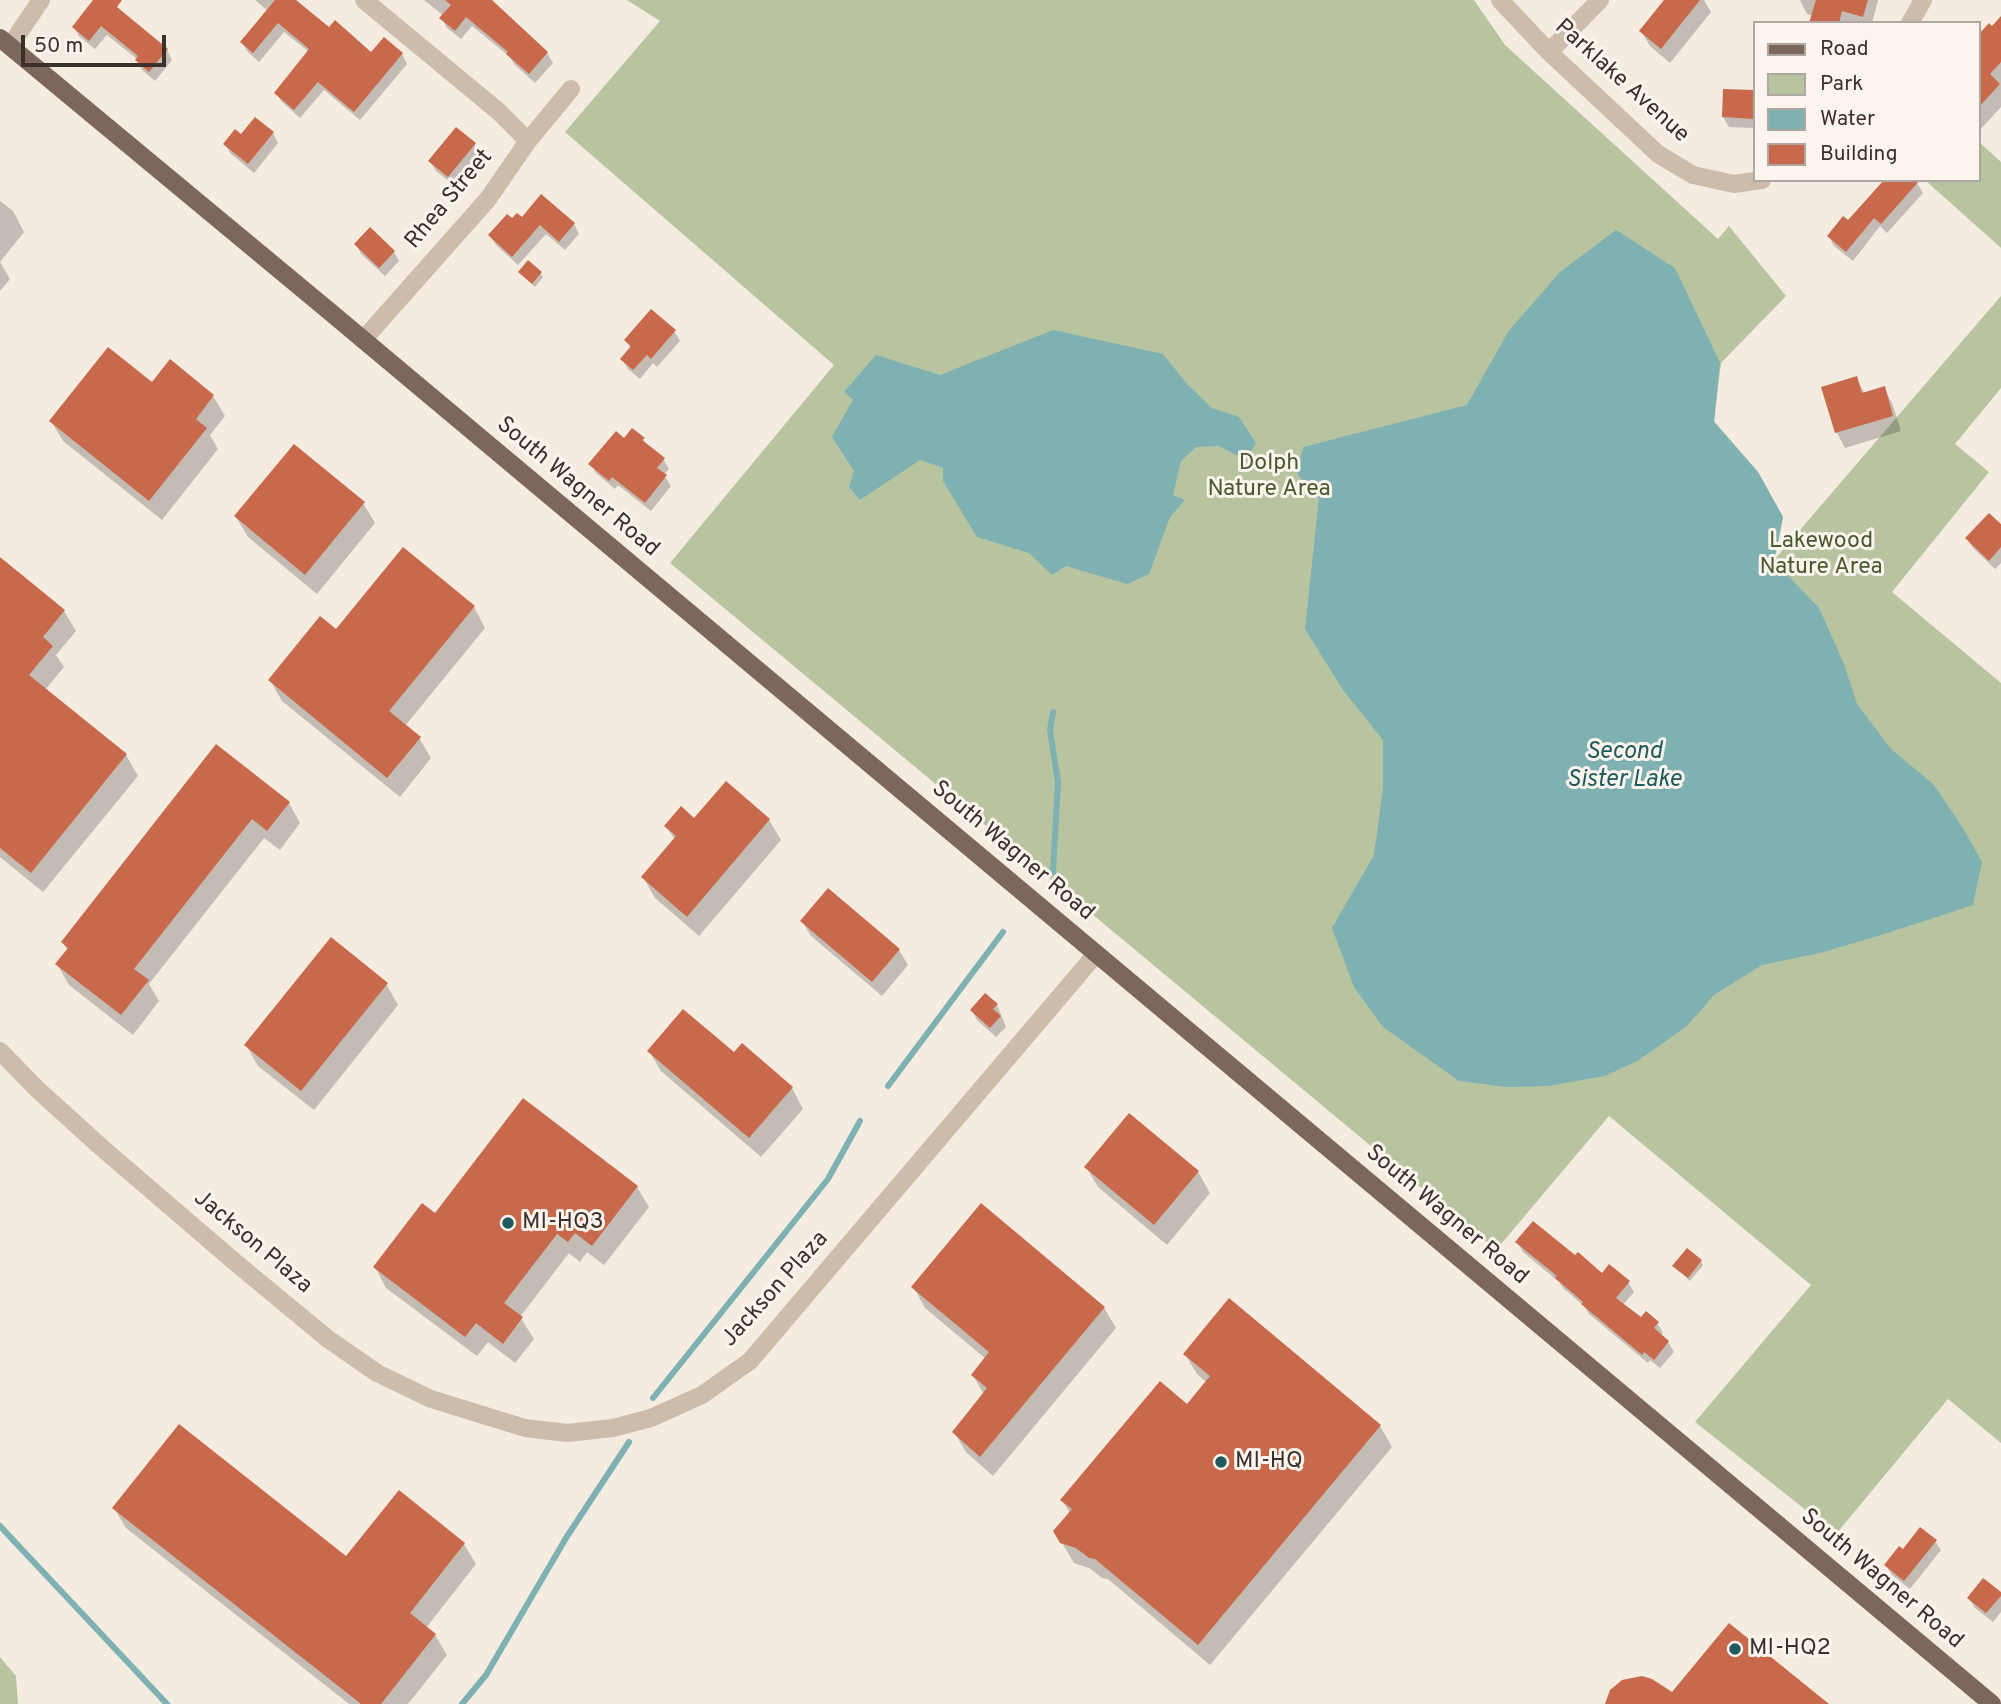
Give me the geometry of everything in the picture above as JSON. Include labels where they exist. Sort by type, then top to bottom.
[{"type":"main road","name":"South Wagner Road","points":[[5,42],[1992,1704]]},
{"type":"street","points":[[5,42],[41,0]]},
{"type":"street","points":[[364,0],[498,111],[528,141]]},
{"type":"street","name":"Parklake Avenue","points":[[1500,0],[1549,52],[1658,154],[1693,175],[1734,184],[1752,181]]},
{"type":"street","points":[[1549,52],[1600,0]]},
{"type":"street","points":[[1911,21],[1923,0]]},
{"type":"street","name":"Rhea Street","points":[[363,340],[488,199],[528,141],[571,89]]},
{"type":"street","name":"Jackson Plaza","points":[[0,1051],[101,1147],[236,1263],[328,1339],[377,1373],[431,1399],[484,1416],[525,1428],[567,1433],[613,1428],[650,1418],[702,1395],[750,1361],[1096,954]]},
{"type":"green space","name":"Dolph Nature Area","points":[[627,0],[1474,0],[1505,45],[1718,239],[1729,226],[1786,296],[1721,363],[1714,421],[1758,472],[1783,517],[1775,559],[2001,296],[2001,388],[1955,444],[1989,472],[1892,592],[2001,683],[2001,1443],[1948,1399],[1836,1534],[1695,1422],[1811,1285],[1609,1116],[1496,1250],[670,563],[834,365],[565,132],[660,21]]},
{"type":"green space","points":[[1980,143],[2001,162],[2001,248],[1927,182],[1980,182]]},
{"type":"green space","points":[[0,1657],[16,1676],[18,1704],[0,1704]]},
{"type":"water","name":"Second Sister Lake","points":[[1616,230],[1675,268],[1720,363],[1714,422],[1758,472],[1783,517],[1774,561],[1819,608],[1844,664],[1857,704],[1891,749],[1933,784],[1982,862],[1973,905],[1820,953],[1762,965],[1714,995],[1687,1026],[1639,1060],[1605,1076],[1548,1086],[1506,1087],[1459,1081],[1383,1027],[1354,987],[1332,928],[1374,855],[1383,788],[1383,740],[1343,690],[1305,629],[1319,498],[1297,474],[1303,447],[1467,405],[1508,332],[1560,272]]},
{"type":"water","points":[[1053,330],[1163,354],[1188,385],[1212,408],[1239,417],[1256,443],[1246,460],[1219,446],[1196,447],[1181,461],[1173,495],[1185,500],[1170,517],[1149,574],[1127,584],[1066,566],[1052,575],[1029,553],[977,537],[943,481],[943,468],[920,460],[860,500],[849,487],[854,471],[832,437],[853,400],[844,392],[876,355],[940,375]]},
{"type":"building","points":[[93,0],[122,0],[117,7],[168,49],[149,72],[135,60],[138,56],[101,26],[89,41],[72,27]]},
{"type":"building","points":[[275,0],[296,0],[329,27],[335,20],[371,52],[384,37],[403,53],[354,112],[318,82],[294,110],[274,93],[309,49],[278,23],[253,53],[240,42]]},
{"type":"building","points":[[445,0],[492,0],[548,52],[529,74],[506,54],[508,52],[466,17],[455,31],[439,18],[451,5]]},
{"type":"building","points":[[1664,0],[1700,0],[1661,49],[1639,31]]},
{"type":"building","points":[[1816,0],[1868,0],[1863,17],[1842,11],[1840,21],[1810,21]]},
{"type":"building","points":[[2001,16],[2001,62],[1990,74],[2000,84],[1980,106],[1980,33],[1989,23],[1992,26]]},
{"type":"building","points":[[1723,89],[1752,90],[1752,119],[1722,117]]},
{"type":"building","points":[[255,117],[274,132],[248,164],[223,144],[235,129],[241,134]]},
{"type":"building","points":[[456,127],[476,143],[448,177],[428,161]]},
{"type":"building","points":[[1882,182],[1918,182],[1881,224],[1874,218],[1846,252],[1827,236],[1843,216],[1848,220]]},
{"type":"building","points":[[541,194],[575,223],[559,242],[540,225],[512,257],[488,235],[507,214],[512,218],[517,213],[522,217]]},
{"type":"building","points":[[370,227],[395,251],[379,268],[354,244]]},
{"type":"building","points":[[528,260],[542,272],[532,284],[518,272]]},
{"type":"building","points":[[651,309],[676,330],[651,359],[647,355],[633,370],[620,359],[631,346],[624,340]]},
{"type":"building","points":[[108,347],[152,382],[170,359],[214,395],[196,419],[207,428],[149,501],[49,421]]},
{"type":"building","points":[[1857,376],[1862,393],[1885,386],[1893,416],[1835,433],[1821,387]]},
{"type":"building","points":[[632,428],[645,438],[642,440],[665,458],[657,468],[667,475],[645,503],[612,477],[609,481],[588,464],[616,431],[624,438]]},
{"type":"building","points":[[294,444],[365,502],[305,575],[234,516]]},
{"type":"building","points":[[1989,513],[2001,524],[2001,547],[1989,561],[1965,538]]},
{"type":"building","points":[[403,547],[475,606],[389,711],[421,737],[387,778],[268,680],[320,616],[336,629]]},
{"type":"building","points":[[0,557],[65,610],[43,637],[53,646],[29,675],[127,754],[31,873],[0,848]]},
{"type":"building","points":[[216,744],[290,802],[267,831],[252,819],[134,969],[149,980],[121,1015],[55,964],[68,948],[61,942]]},
{"type":"building","points":[[726,781],[770,819],[687,917],[641,877],[676,836],[664,826],[681,806],[694,818]]},
{"type":"building","points":[[828,888],[900,949],[872,982],[800,921]]},
{"type":"building","points":[[331,937],[388,983],[301,1091],[244,1045]]},
{"type":"building","points":[[985,993],[998,1004],[993,1009],[1001,1016],[990,1028],[970,1010]]},
{"type":"building","points":[[683,1009],[734,1052],[742,1043],[793,1087],[749,1138],[647,1051]]},
{"type":"building","name":"MI-HQ3","points":[[523,1098],[638,1186],[592,1246],[575,1233],[568,1242],[557,1234],[504,1303],[523,1317],[503,1344],[476,1323],[465,1337],[373,1267],[422,1203],[435,1213]]},
{"type":"building","points":[[1129,1113],[1199,1171],[1154,1225],[1084,1167]]},
{"type":"building","points":[[981,1203],[1105,1307],[980,1457],[952,1432],[987,1388],[971,1375],[989,1352],[911,1287]]},
{"type":"building","points":[[1533,1221],[1575,1255],[1578,1252],[1602,1273],[1609,1264],[1630,1281],[1616,1298],[1641,1317],[1646,1311],[1659,1322],[1654,1328],[1669,1341],[1654,1360],[1644,1352],[1642,1355],[1581,1304],[1583,1302],[1555,1278],[1557,1276],[1515,1242]]},
{"type":"building","points":[[1687,1248],[1702,1260],[1688,1278],[1672,1266]]},
{"type":"building","name":"MI-HQ","points":[[1229,1298],[1381,1425],[1198,1645],[1095,1559],[1089,1558],[1076,1548],[1060,1543],[1053,1531],[1072,1509],[1060,1500],[1160,1381],[1187,1404],[1210,1376],[1183,1354]]},
{"type":"building","points":[[179,1424],[346,1556],[399,1490],[465,1543],[410,1613],[436,1634],[381,1704],[361,1704],[112,1508]]},
{"type":"building","points":[[1920,1527],[1937,1540],[1904,1581],[1884,1565],[1899,1546],[1903,1549]]},
{"type":"building","points":[[1983,1578],[2001,1592],[2001,1596],[1986,1613],[1967,1598]]},
{"type":"building","name":"MI-HQ2","points":[[1729,1623],[1829,1704],[1605,1704],[1610,1690],[1622,1680],[1642,1676],[1672,1692]]},
{"type":"waterway","points":[[1053,712],[1050,730],[1058,782],[1053,872]]},
{"type":"waterway","points":[[888,1086],[1003,932]]},
{"type":"waterway","points":[[653,1398],[828,1179],[860,1121]]},
{"type":"waterway","points":[[462,1704],[486,1675],[566,1538],[629,1442]]},
{"type":"waterway","points":[[0,1526],[167,1704]]},
{"type":"place","name":"MI-HQ3","points":[[508,1223]]},
{"type":"place","name":"MI-HQ","points":[[1221,1462]]},
{"type":"place","name":"MI-HQ2","points":[[1735,1649]]},
{"type":"park label","name":"Lakewood Nature Area","points":[[1821,555]]}]
